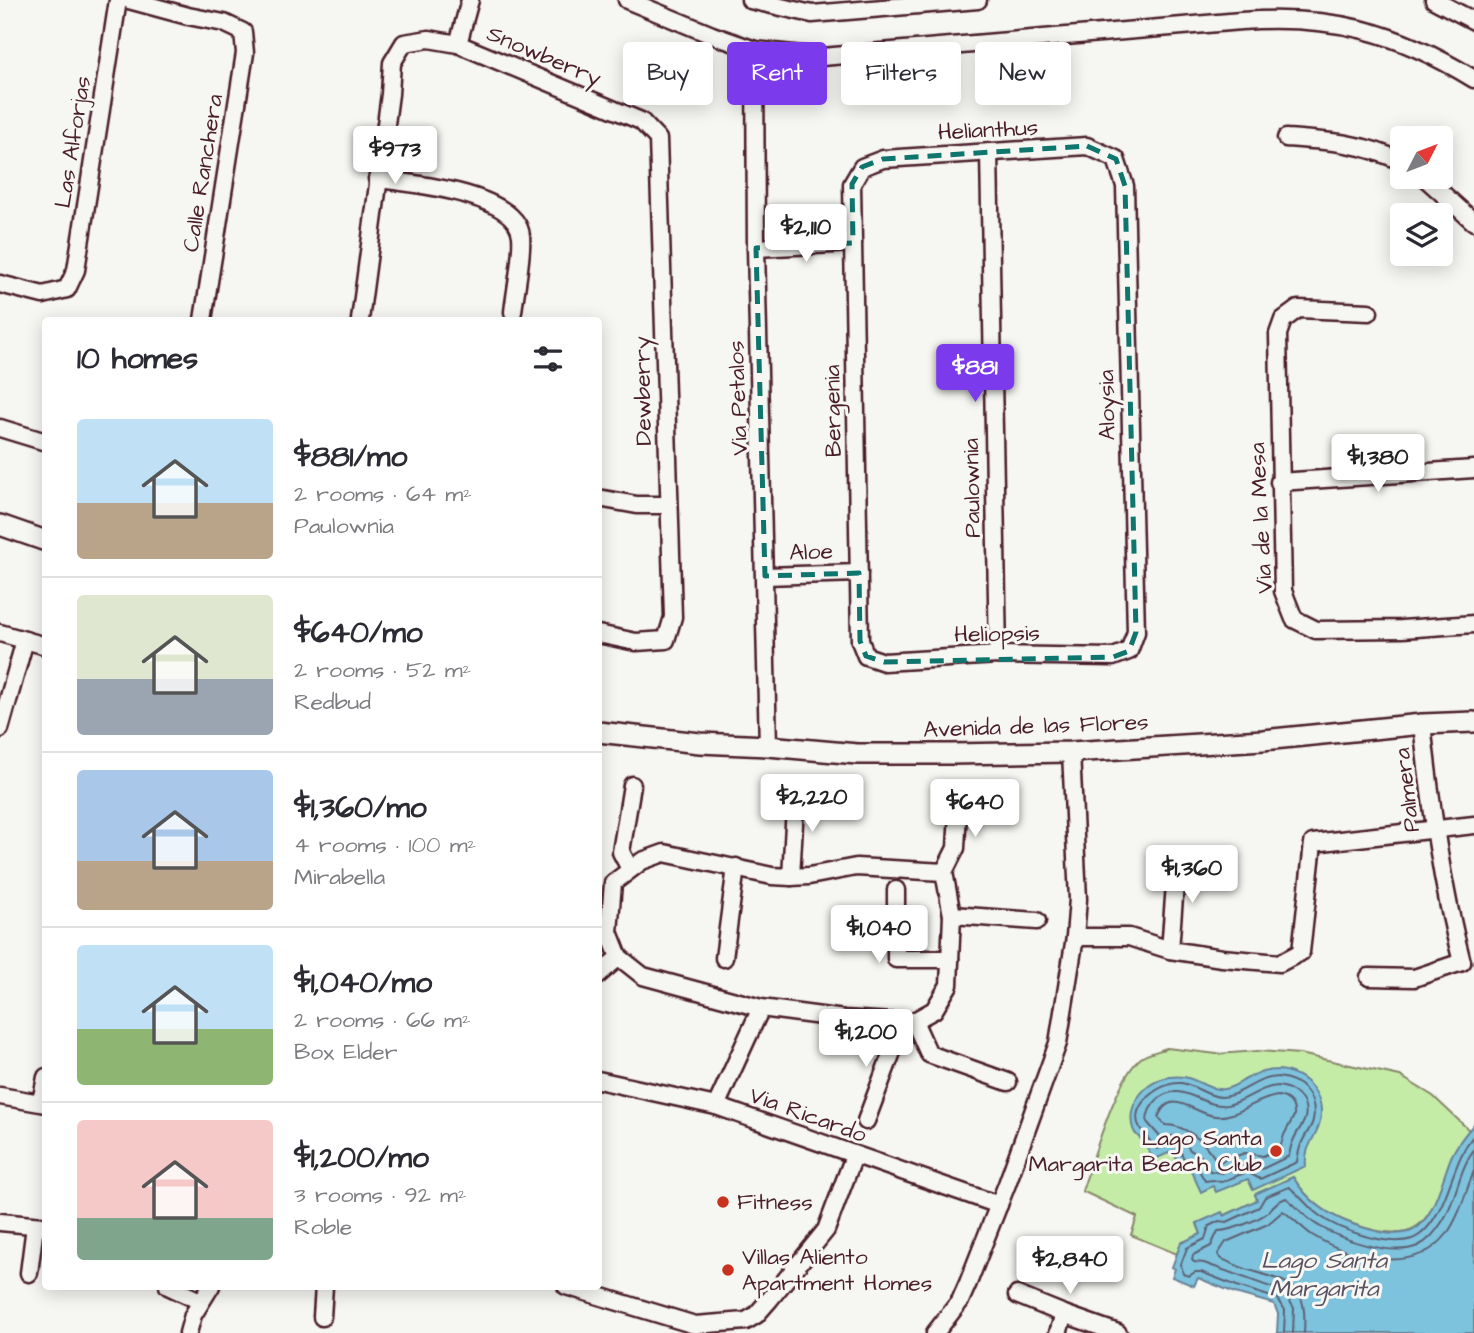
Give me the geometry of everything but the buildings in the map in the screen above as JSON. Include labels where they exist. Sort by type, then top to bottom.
[{"type":"main road","points":[[0,526],[42,540]]},
{"type":"main road","name":"Avenida de las Flores","points":[[602,732],[700,743],[857,754],[1071,752],[1263,740],[1422,724],[1474,722]]},
{"type":"street","name":"Las Alforjas","points":[[0,284],[43,295],[67,289],[76,270],[118,0]]},
{"type":"street","name":"Calle Ranchera","points":[[129,0],[224,23],[243,32],[245,53],[203,317]]},
{"type":"street","points":[[458,44],[470,0]]},
{"type":"street","points":[[627,0],[732,42]]},
{"type":"street","points":[[750,0],[812,14],[978,0]]},
{"type":"street","points":[[1434,0],[1474,21]]},
{"type":"street","points":[[827,56],[1252,21],[1311,20],[1358,27],[1410,44],[1474,79]]},
{"type":"street","name":"Snowberry","points":[[377,179],[392,63],[404,43],[429,39],[458,44],[641,121],[658,139]]},
{"type":"street","name":"Via Petalos","points":[[755,105],[756,248],[768,746]]},
{"type":"street","points":[[1286,138],[1341,141],[1390,156]]},
{"type":"street","name":"Dewberry","points":[[602,635],[636,642],[666,640],[673,617],[658,139]]},
{"type":"street","name":"Helianthus","points":[[862,166],[883,159],[1087,146],[1116,159]]},
{"type":"street","name":"Paulownia","points":[[989,152],[998,655]]},
{"type":"street","name":"Aloysia","points":[[1116,159],[1125,186],[1136,632],[1129,651]]},
{"type":"street","name":"Bergenia","points":[[862,166],[852,184],[860,641],[866,656]]},
{"type":"street","points":[[360,317],[377,179],[442,188],[498,207],[517,221],[522,237],[513,312]]},
{"type":"street","points":[[1437,189],[1474,222]]},
{"type":"street","points":[[756,248],[853,243]]},
{"type":"street","name":"Via de la Mesa","points":[[1369,312],[1298,309],[1283,320],[1278,334],[1283,591],[1294,619],[1316,630],[1402,629],[1474,624]]},
{"type":"street","points":[[0,428],[42,441]]},
{"type":"street","points":[[1279,482],[1474,469]]},
{"type":"street","points":[[602,499],[637,505],[668,505]]},
{"type":"street","name":"Aloe","points":[[765,576],[859,573]]},
{"type":"street","points":[[0,633],[42,645]]},
{"type":"street","points":[[0,729],[25,640]]},
{"type":"street","name":"Heliopsis","points":[[866,656],[884,662],[998,655],[1113,657],[1129,651]]},
{"type":"street","name":"Palmera","points":[[1369,977],[1414,978],[1468,965],[1448,909],[1434,830],[1422,724]]},
{"type":"street","points":[[935,1333],[960,1301],[1054,1057],[1076,937],[1078,899],[1071,752]]},
{"type":"street","points":[[630,869],[621,852],[632,785]]},
{"type":"street","points":[[791,877],[796,789]]},
{"type":"street","points":[[944,872],[856,867],[791,877],[772,876],[664,853],[642,861],[606,882],[604,931],[619,957],[642,976],[761,1008],[844,1019],[914,1021],[934,1010],[949,985],[952,915],[944,872],[956,848],[959,794]]},
{"type":"street","points":[[1076,937],[1129,937],[1170,950],[1280,963],[1301,952],[1313,843],[1474,825]]},
{"type":"street","points":[[1170,950],[1177,858]]},
{"type":"street","points":[[724,958],[736,867]]},
{"type":"street","points":[[896,890],[896,959],[950,959]]},
{"type":"street","points":[[952,915],[1037,922]]},
{"type":"street","points":[[602,972],[619,957]]},
{"type":"street","points":[[716,1106],[761,1008]]},
{"type":"street","points":[[914,1021],[929,1054],[1008,1082]]},
{"type":"street","points":[[866,1121],[892,1052],[892,1022]]},
{"type":"street","name":"Via Ricardo","points":[[602,1081],[716,1106],[999,1205]]},
{"type":"street","points":[[0,1096],[42,1103]]},
{"type":"street","points":[[579,1290],[695,1325],[746,1321],[763,1307],[826,1230],[854,1156]]},
{"type":"street","points":[[0,1222],[40,1226],[29,1273]]},
{"type":"street","points":[[177,1290],[200,1301]]},
{"type":"street","points":[[188,1333],[200,1301],[208,1290]]},
{"type":"street","points":[[321,1317],[324,1290]]},
{"type":"street","points":[[1017,1295],[1118,1333]]},
{"type":"street","points":[[1058,1333],[1064,1314]]},
{"type":"highlighted area","points":[[1087,146],[1116,159],[1125,186],[1136,632],[1129,651],[1113,657],[884,662],[866,656],[860,641],[859,573],[765,576],[756,248],[853,243],[852,184],[862,167],[883,159]]},
{"type":"green space","name":"Lago Santa Margarita Beach Club","points":[[1167,1048],[1217,1054],[1258,1051],[1300,1054],[1400,1076],[1433,1096],[1469,1130],[1456,1150],[1432,1209],[1422,1222],[1407,1231],[1386,1232],[1337,1217],[1313,1201],[1293,1177],[1255,1195],[1258,1200],[1197,1224],[1201,1234],[1181,1243],[1177,1254],[1131,1235],[1137,1217],[1082,1191],[1123,1082],[1141,1058]]},
{"type":"water","points":[[1279,1070],[1297,1076],[1312,1088],[1320,1105],[1319,1125],[1308,1149],[1306,1166],[1253,1190],[1248,1179],[1216,1192],[1213,1186],[1201,1192],[1189,1166],[1181,1169],[1173,1151],[1153,1160],[1134,1131],[1131,1118],[1133,1108],[1144,1090],[1153,1083],[1184,1077],[1213,1088],[1224,1089],[1259,1073]]},
{"type":"water","name":"Lago Santa Margarita","points":[[1474,1124],[1474,1333],[1277,1333],[1278,1314],[1274,1304],[1235,1293],[1198,1278],[1194,1286],[1172,1277],[1175,1269],[1172,1267],[1181,1243],[1201,1234],[1197,1223],[1222,1212],[1224,1216],[1257,1200],[1255,1194],[1293,1177],[1312,1201],[1345,1221],[1388,1233],[1408,1232],[1417,1228],[1431,1210],[1454,1151]]},
{"type":"place","name":"Lago Santa Margarita Beach Club","points":[[1276,1151]]},
{"type":"place","name":"Fitness","points":[[723,1202]]},
{"type":"place","name":"Villas Aliento Apartment Homes","points":[[728,1270]]}]
